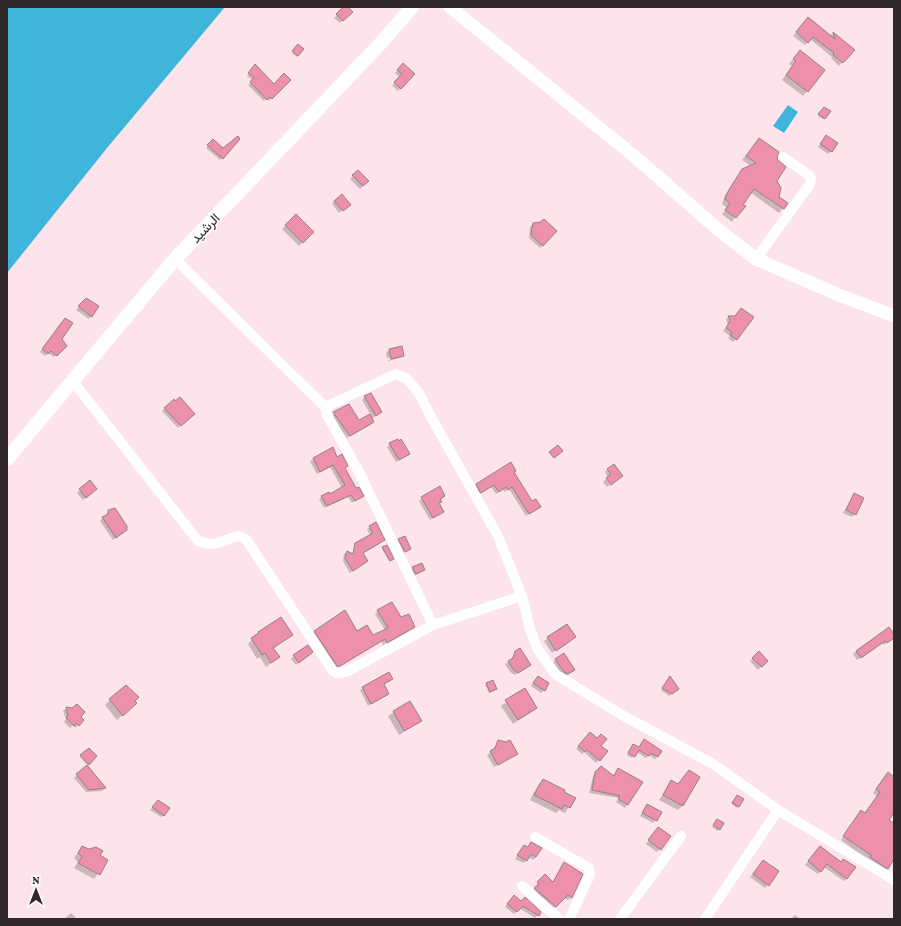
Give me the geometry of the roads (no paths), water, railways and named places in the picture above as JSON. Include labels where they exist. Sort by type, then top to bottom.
[{"type":"main road","name":"الرشيد","points":[[7,459],[175,259],[380,44],[412,7]]},
{"type":"street","points":[[450,7],[634,156],[721,232],[756,259],[839,296],[894,316]]},
{"type":"street","points":[[756,259],[810,184],[811,178],[809,175],[783,157]]},
{"type":"street","points":[[175,259],[326,407],[328,415],[358,470],[433,625]]},
{"type":"street","points":[[326,407],[396,374],[407,379],[419,393],[430,417],[498,536],[522,596],[530,629],[537,648],[555,674],[571,685],[584,690],[622,715],[713,764],[778,810],[894,879]]},
{"type":"street","points":[[72,380],[198,541],[213,545],[220,544],[239,536],[246,539],[333,671],[336,673],[346,672],[433,625],[522,596]]},
{"type":"street","points":[[705,919],[778,810]]},
{"type":"street","points":[[535,836],[589,868],[590,875],[569,919]]},
{"type":"street","points":[[620,919],[681,836]]},
{"type":"street","points":[[522,886],[559,919]]},
{"type":"water","points":[[7,7],[225,7],[107,148],[7,273]]},
{"type":"water","points":[[788,105],[798,112],[784,133],[773,126]]}]
